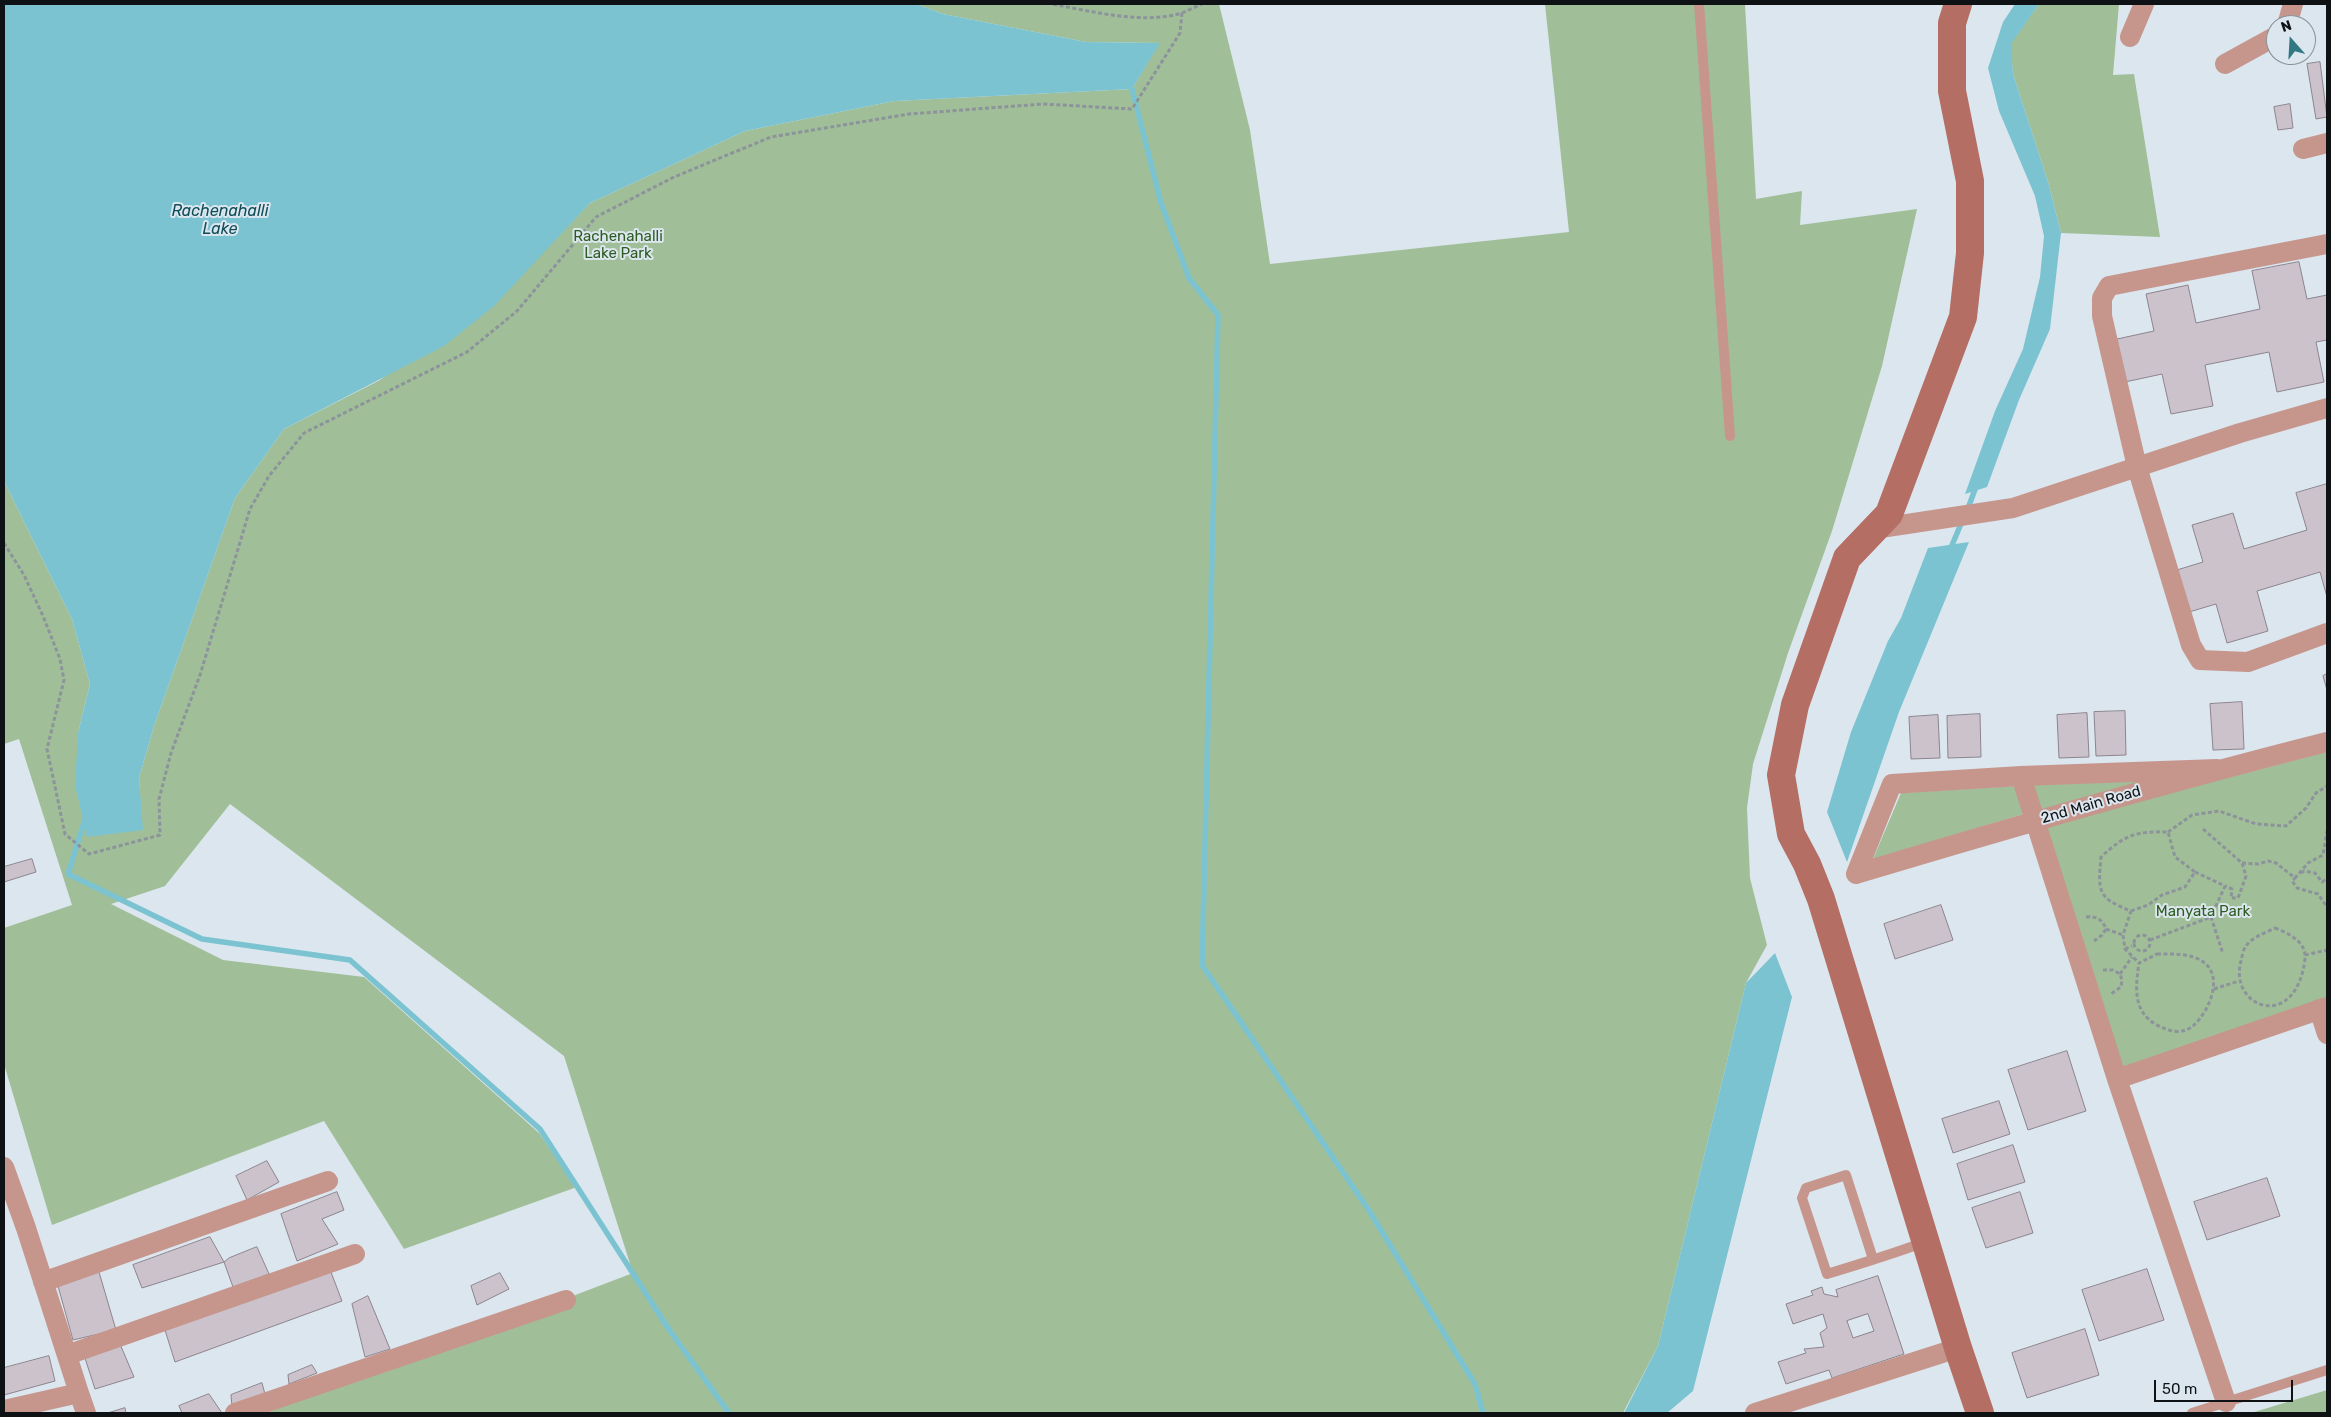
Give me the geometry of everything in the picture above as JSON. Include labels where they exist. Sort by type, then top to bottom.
[{"type":"street","points":[[1958,4],[1952,23],[1952,91],[1970,181],[1970,253],[1963,317],[1889,514],[1848,558],[1795,705],[1781,775],[1791,834],[1811,874],[1958,1348],[1980,1413]]},
{"type":"street","points":[[2130,37],[2144,4]]},
{"type":"street","points":[[2224,64],[2266,41]]},
{"type":"street","points":[[2303,149],[2327,143]]},
{"type":"street","points":[[2327,244],[2109,286],[2102,298],[2102,316],[2137,467],[2191,645],[2200,660],[2248,662],[2327,634]]},
{"type":"street","points":[[1874,529],[2014,508],[2240,433],[2327,408]]},
{"type":"street","name":"2nd Main Road","points":[[2021,776],[1892,784],[1856,874],[2035,820],[2327,742]]},
{"type":"street","points":[[2217,770],[2021,776],[2117,1079],[2227,1407]]},
{"type":"street","points":[[2117,1079],[2323,1008],[2327,1034]]},
{"type":"street","points":[[4,1167],[44,1282],[86,1413]]},
{"type":"street","points":[[44,1282],[328,1181]]},
{"type":"street","points":[[67,1355],[355,1254]]},
{"type":"street","points":[[235,1413],[566,1300]]},
{"type":"street","points":[[1755,1413],[1958,1348]]},
{"type":"street","points":[[4,1410],[79,1393]]},
{"type":"lane","points":[[1699,4],[1730,436]]},
{"type":"lane","points":[[1873,1260],[1846,1175],[1806,1188],[1802,1198],[1827,1274],[1873,1260],[1926,1242]]},
{"type":"lane","points":[[2192,1413],[2227,1407],[2327,1370]]},
{"type":"path","points":[[1050,4],[1123,16],[1162,18],[1182,13],[1202,4]]},
{"type":"path","points":[[4,543],[24,575],[44,616],[60,659],[64,680],[47,749],[65,834],[89,854],[160,835],[158,798],[171,753],[200,675],[250,509],[269,476],[304,433],[467,352],[517,311],[596,217],[674,177],[771,137],[909,114],[1043,104],[1132,109],[1180,33],[1182,13]]},
{"type":"path","points":[[2195,872],[2185,887],[2162,895],[2148,905],[2131,911],[2112,904],[2103,896],[2098,884],[2101,857],[2116,843],[2141,832],[2168,832],[2192,815],[2220,811],[2256,824],[2286,826],[2306,808],[2316,793],[2327,786]]},
{"type":"path","points":[[2168,832],[2175,857],[2195,872],[2232,889],[2231,898],[2238,898],[2246,876],[2242,864],[2203,829]]},
{"type":"path","points":[[2327,831],[2325,855],[2308,863],[2292,881],[2297,888],[2318,894],[2327,907]]},
{"type":"path","points":[[2242,864],[2258,864],[2268,861],[2276,863],[2295,878]]},
{"type":"path","points":[[2295,878],[2304,871],[2315,874],[2322,882],[2327,879]]},
{"type":"path","points":[[2150,940],[2210,917],[2225,886]]},
{"type":"path","points":[[2131,911],[2123,935],[2124,949],[2138,963],[2135,990],[2142,1013],[2155,1025],[2178,1032],[2193,1026],[2210,1004],[2214,989],[2211,974],[2203,962],[2182,954],[2157,954],[2138,963]]},
{"type":"path","points":[[2086,916],[2095,916],[2102,921],[2106,929],[2123,935]]},
{"type":"path","points":[[2210,917],[2223,954]]},
{"type":"path","points":[[2275,928],[2288,932],[2302,946],[2305,955],[2302,977],[2294,993],[2285,1002],[2272,1006],[2259,1005],[2249,997],[2240,981],[2240,966],[2245,947],[2258,936],[2275,928]]},
{"type":"path","points":[[2094,941],[2106,929]]},
{"type":"path","points":[[2132,946],[2134,939],[2140,935],[2148,937],[2150,940]]},
{"type":"path","points":[[2134,939],[2137,950]]},
{"type":"path","points":[[2132,946],[2137,950],[2145,950],[2150,944],[2150,940]]},
{"type":"path","points":[[2124,949],[2132,946]]},
{"type":"path","points":[[2305,955],[2327,950]]},
{"type":"path","points":[[2120,974],[2132,956]]},
{"type":"path","points":[[2103,970],[2113,970],[2120,974],[2122,980],[2121,987],[2111,994]]},
{"type":"path","points":[[2214,989],[2240,981]]},
{"type":"green space","name":"Rachenahalli Lake Park","points":[[916,4],[1219,4],[1250,130],[1270,264],[1569,232],[1545,4],[1745,4],[1756,199],[1802,191],[1800,225],[1917,209],[1882,366],[1832,531],[1788,653],[1753,764],[1747,808],[1750,878],[1767,945],[1746,983],[1658,1346],[1623,1413],[266,1413],[633,1273],[564,1056],[230,804],[165,886],[111,904],[223,960],[364,977],[539,1133],[577,1187],[404,1249],[324,1121],[52,1225],[4,1064],[4,928],[72,905],[19,739],[4,744],[4,481],[72,619],[90,684],[78,733],[142,830],[139,778],[154,726],[235,498],[284,429],[380,380],[552,242],[590,203],[745,131],[894,101],[1132,89],[1159,43],[1086,42],[943,14]]},
{"type":"green space","points":[[2039,4],[2119,4],[2113,75],[2134,74],[2160,237],[2061,233],[2048,182],[2013,74],[2010,44]]},
{"type":"green space","name":"Manyata Park","points":[[2327,752],[2327,999],[2124,1070],[2045,825]]},
{"type":"green space","points":[[2189,775],[2040,814],[2029,781]]},
{"type":"green space","points":[[2015,786],[2024,814],[1873,859],[1901,793]]},
{"type":"green space","points":[[2327,1390],[2327,1413],[2251,1413]]},
{"type":"water","name":"Rachenahalli Lake","points":[[4,4],[916,4],[943,14],[1086,42],[1160,43],[1132,89],[894,101],[745,131],[590,203],[494,306],[444,346],[284,429],[235,498],[154,726],[139,778],[143,830],[87,837],[75,785],[78,733],[90,684],[72,619],[4,481]]},
{"type":"water","points":[[2015,4],[2039,4],[2011,44],[2013,74],[2048,182],[2061,233],[2050,329],[2019,400],[1987,487],[1965,494],[1995,411],[2023,349],[2040,277],[2044,236],[2035,196],[1999,111],[1988,68],[2003,22]]},
{"type":"water","points":[[1969,542],[1899,712],[1847,862],[1827,812],[1851,732],[1888,641],[1901,618],[1928,548]]},
{"type":"water","points":[[1775,953],[1792,997],[1693,1391],[1667,1413],[1624,1413],[1658,1346],[1746,983]]},
{"type":"building","points":[[2320,62],[2327,117],[2316,119],[2307,65],[2316,65],[2316,63]]},
{"type":"building","points":[[2290,104],[2293,128],[2278,130],[2274,107]]},
{"type":"building","points":[[2299,262],[2307,299],[2327,295],[2327,340],[2316,342],[2324,382],[2277,392],[2269,352],[2205,365],[2213,406],[2171,414],[2162,374],[2125,382],[2117,339],[2154,331],[2146,294],[2188,285],[2196,323],[2260,309],[2252,271]]},
{"type":"building","points":[[2327,484],[2327,597],[2320,572],[2257,591],[2268,631],[2227,643],[2216,604],[2179,615],[2167,573],[2203,562],[2192,525],[2233,513],[2244,549],[2307,530],[2296,493]]},
{"type":"building","points":[[2327,674],[2327,690],[2323,676]]},
{"type":"building","points":[[2242,702],[2244,749],[2213,750],[2210,704]]},
{"type":"building","points":[[2125,711],[2126,755],[2096,756],[2094,712]]},
{"type":"building","points":[[2087,713],[2089,757],[2059,758],[2057,715]]},
{"type":"building","points":[[1980,714],[1981,757],[1948,758],[1947,716]]},
{"type":"building","points":[[1938,715],[1940,758],[1911,759],[1909,717]]},
{"type":"building","points":[[32,859],[36,872],[4,882],[4,867]]},
{"type":"building","points":[[1941,905],[1953,940],[1895,959],[1884,924]]},
{"type":"building","points":[[2067,1051],[2086,1111],[2028,1130],[2008,1070]]},
{"type":"building","points":[[1999,1101],[2010,1134],[1953,1153],[1942,1119]]},
{"type":"building","points":[[2013,1145],[2025,1182],[1968,1200],[1957,1164]]},
{"type":"building","points":[[267,1161],[279,1182],[247,1200],[236,1176]]},
{"type":"building","points":[[2267,1178],[2280,1216],[2207,1240],[2194,1202]]},
{"type":"building","points":[[337,1192],[344,1210],[322,1219],[338,1244],[297,1261],[281,1214]]},
{"type":"building","points":[[2020,1192],[2033,1233],[1986,1248],[1972,1208]]},
{"type":"building","points":[[210,1237],[224,1262],[142,1288],[133,1265]]},
{"type":"building","points":[[257,1247],[269,1274],[233,1287],[224,1262],[229,1258]]},
{"type":"building","points":[[329,1267],[342,1301],[175,1362],[164,1327]]},
{"type":"building","points":[[2147,1269],[2164,1320],[2099,1341],[2082,1290]]},
{"type":"building","points":[[99,1272],[116,1330],[73,1340],[58,1286]]},
{"type":"building","points":[[500,1273],[509,1289],[477,1305],[471,1286]]},
{"type":"building","points":[[1878,1276],[1904,1354],[1832,1378],[1829,1370],[1786,1384],[1778,1362],[1806,1353],[1804,1349],[1824,1347],[1820,1333],[1827,1328],[1823,1314],[1793,1324],[1786,1304],[1813,1295],[1811,1291],[1822,1287],[1824,1294],[1838,1297],[1836,1290]],"holes":[[[1868,1314],[1874,1331],[1853,1338],[1847,1321]]]},
{"type":"building","points":[[368,1296],[390,1349],[365,1357],[352,1304]]},
{"type":"building","points":[[2085,1329],[2099,1375],[2027,1398],[2012,1353]]},
{"type":"building","points":[[120,1344],[134,1377],[95,1389],[84,1355]]},
{"type":"building","points":[[49,1356],[55,1381],[4,1395],[4,1368]]},
{"type":"building","points":[[312,1365],[317,1373],[289,1384],[288,1375]]},
{"type":"building","points":[[262,1383],[265,1394],[232,1406],[231,1395]]},
{"type":"building","points":[[209,1394],[222,1413],[182,1413],[179,1406]]},
{"type":"building","points":[[125,1408],[126,1413],[108,1413]]},
{"type":"waterway","points":[[1132,89],[1161,203],[1189,278],[1218,315],[1202,965],[1368,1209],[1475,1384],[1483,1413]]},
{"type":"waterway","points":[[1967,511],[1977,484]]},
{"type":"waterway","points":[[1950,550],[1963,519]]},
{"type":"waterway","points":[[85,819],[68,874],[202,939],[350,960],[540,1129],[670,1331],[729,1413]]}]
